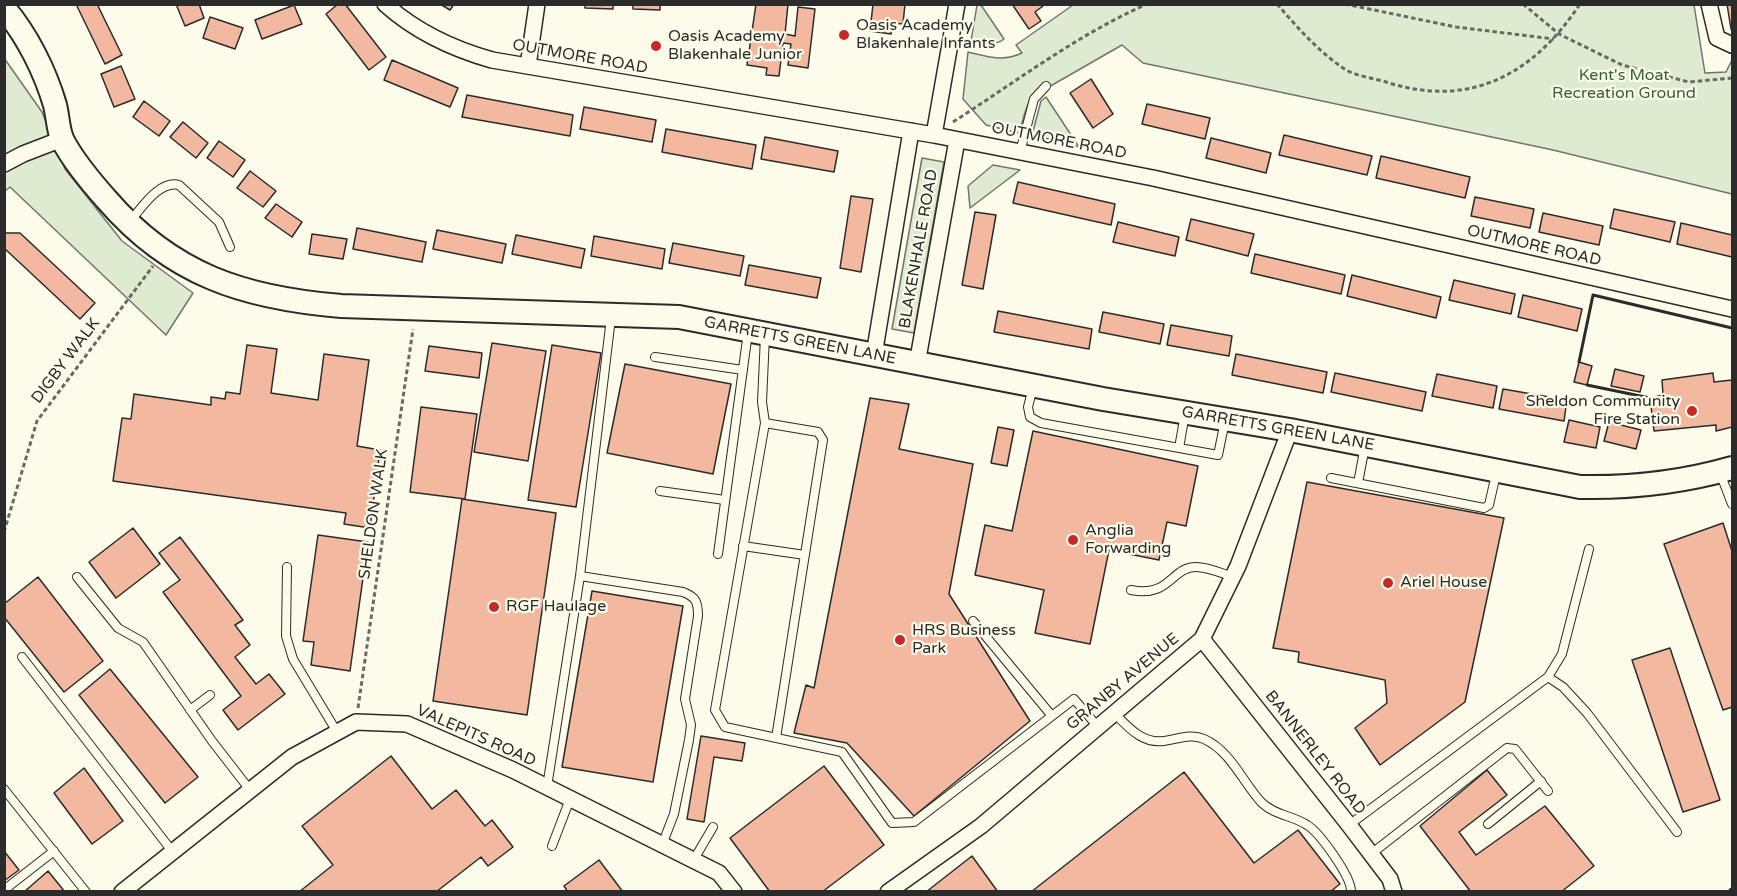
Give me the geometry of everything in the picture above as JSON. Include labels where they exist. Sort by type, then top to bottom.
[{"type":"street","name":"OUTMORE ROAD","points":[[385,4],[434,39],[460,51],[528,66],[934,135],[1153,178],[1732,309]]},
{"type":"street","points":[[528,66],[537,4]]},
{"type":"street","points":[[934,135],[957,4]]},
{"type":"street","points":[[1709,4],[1717,38],[1732,45]]},
{"type":"street","name":"GARRETTS GREEN LANE","points":[[4,8],[16,22],[42,71],[55,105],[62,139],[90,180],[128,223],[164,253],[197,272],[236,288],[289,302],[416,309],[611,316],[679,316],[917,364],[1290,430],[1580,487],[1618,488],[1726,470]]},
{"type":"street","name":"BLAKENHALE ROAD","points":[[874,355],[911,131]]},
{"type":"street","points":[[4,164],[62,139]]},
{"type":"street","name":"BLAKENHALE ROAD","points":[[917,364],[957,140]]},
{"type":"street","name":"GRANBY AVENUE","points":[[888,891],[981,826],[1202,639],[1233,577],[1290,430]]},
{"type":"street","name":"BANNERLEY ROAD","points":[[1202,639],[1349,825],[1389,879],[1394,891]]},
{"type":"street","points":[[122,891],[292,757],[356,722]]},
{"type":"street","name":"VALEPITS ROAD","points":[[356,722],[407,724],[547,788],[719,873],[734,891]]},
{"type":"lane","points":[[1020,152],[1034,99],[1046,86]]},
{"type":"lane","points":[[128,223],[162,187],[171,183],[180,185],[219,222],[230,247]]},
{"type":"lane","points":[[547,788],[580,576],[611,316]]},
{"type":"lane","points":[[718,554],[743,370],[757,333]]},
{"type":"lane","points":[[757,333],[765,423],[716,710],[725,727],[842,752],[892,822],[914,822],[1074,699],[1098,728]]},
{"type":"lane","points":[[655,357],[743,370]]},
{"type":"lane","points":[[1033,386],[1028,407],[1030,417],[1041,423],[1218,455],[1226,419]]},
{"type":"lane","points":[[1179,448],[1185,412]]},
{"type":"lane","points":[[765,423],[818,432],[823,440],[776,738]]},
{"type":"lane","points":[[1358,483],[1365,445]]},
{"type":"lane","points":[[1726,470],[1732,504]]},
{"type":"lane","points":[[1331,478],[1484,508],[1490,505],[1496,471]]},
{"type":"lane","points":[[660,491],[725,500]]},
{"type":"lane","points":[[743,546],[805,555]]},
{"type":"lane","points":[[1349,825],[1548,677],[1562,654],[1589,549]]},
{"type":"lane","points":[[287,567],[286,636],[293,659],[337,732]]},
{"type":"lane","points":[[1131,590],[1153,592],[1167,585],[1183,571],[1194,567],[1233,577]]},
{"type":"lane","points":[[580,576],[684,592],[693,596],[698,602],[698,616],[685,699],[691,725],[689,740],[675,814],[662,845]]},
{"type":"lane","points":[[77,577],[118,628],[143,642],[250,790]]},
{"type":"lane","points":[[973,621],[1052,716]]},
{"type":"lane","points":[[22,657],[172,851]]},
{"type":"lane","points":[[1548,677],[1563,687],[1587,713],[1677,832]]},
{"type":"lane","points":[[190,710],[210,695]]},
{"type":"lane","points":[[1114,713],[1133,732],[1147,739],[1162,741],[1191,736],[1204,739],[1220,750],[1270,810],[1310,826],[1348,876],[1351,891]]},
{"type":"lane","points":[[1371,854],[1507,748],[1515,749],[1548,791]]},
{"type":"lane","points":[[1488,824],[1541,781]]},
{"type":"lane","points":[[4,789],[86,891]]},
{"type":"lane","points":[[552,846],[570,799]]},
{"type":"lane","points":[[693,861],[713,827]]},
{"type":"lane","points":[[4,890],[54,851]]},
{"type":"path","points":[[934,135],[1044,61],[1112,20],[1147,4]]},
{"type":"path","points":[[1277,4],[1305,36],[1344,69],[1408,90],[1448,94],[1480,86],[1516,70],[1539,54],[1559,34],[1580,4]]},
{"type":"path","points":[[1345,4],[1456,27],[1554,39]]},
{"type":"path","points":[[1522,4],[1559,34],[1601,57],[1658,76],[1689,82],[1732,78]]},
{"type":"path","name":"DIGBY WALK","points":[[4,532],[37,421],[164,253]]},
{"type":"path","name":"SHELDON WALK","points":[[356,722],[416,309]]},
{"type":"green space","points":[[977,5],[981,5],[1004,39],[992,44],[971,41]]},
{"type":"green space","name":"Kent's Moat Recreation Ground","points":[[1073,5],[1694,5],[1705,73],[1726,72],[1732,60],[1732,194],[1553,150],[1143,63],[1122,45],[1047,88],[1044,83],[1038,88],[1030,100],[1019,133],[986,125],[963,99],[968,52],[1002,58],[1022,53],[1016,45]]},
{"type":"green space","points":[[4,58],[42,112],[65,169],[122,241],[193,293],[166,335],[10,187],[5,191]]},
{"type":"green space","points":[[1046,97],[1079,147],[1032,135],[1041,101]]},
{"type":"green space","points":[[922,158],[944,162],[914,333],[892,329]]},
{"type":"green space","points":[[993,165],[1020,170],[970,208],[968,186]]},
{"type":"building","points":[[76,4],[97,4],[122,55],[105,64]]},
{"type":"building","points":[[176,4],[199,4],[204,18],[185,26]]},
{"type":"building","points":[[338,4],[345,4],[386,57],[369,70],[326,14]]},
{"type":"building","points":[[440,4],[454,4],[450,10]]},
{"type":"building","points":[[585,4],[613,4],[613,9],[585,8]]},
{"type":"building","points":[[633,4],[660,4],[660,10],[633,9]]},
{"type":"building","points":[[756,4],[788,4],[785,34],[795,36],[798,7],[815,9],[808,68],[788,65],[791,44],[783,43],[779,76],[766,75],[767,68],[747,65]]},
{"type":"building","points":[[873,4],[905,4],[903,24],[893,23],[891,34],[870,31]]},
{"type":"building","points":[[1012,4],[1042,4],[1043,6],[1035,12],[1041,21],[1029,29]]},
{"type":"building","points":[[1727,4],[1732,4],[1732,29],[1731,29]]},
{"type":"building","points":[[294,5],[302,24],[262,39],[255,20]]},
{"type":"building","points":[[210,17],[243,28],[235,49],[203,38]]},
{"type":"building","points":[[392,60],[458,88],[450,107],[384,80]]},
{"type":"building","points":[[121,66],[135,99],[114,107],[101,74]]},
{"type":"building","points":[[1091,79],[1113,114],[1093,128],[1070,93]]},
{"type":"building","points":[[467,95],[573,115],[570,136],[462,117]]},
{"type":"building","points":[[144,101],[170,121],[159,136],[133,117]]},
{"type":"building","points":[[1147,104],[1210,118],[1205,139],[1142,124]]},
{"type":"building","points":[[584,107],[656,120],[652,142],[580,129]]},
{"type":"building","points":[[183,122],[208,143],[196,158],[170,137]]},
{"type":"building","points":[[666,129],[756,145],[752,169],[662,152]]},
{"type":"building","points":[[1284,135],[1372,156],[1367,175],[1279,155]]},
{"type":"building","points":[[765,137],[838,151],[834,172],[761,159]]},
{"type":"building","points":[[1211,138],[1271,153],[1266,173],[1206,158]]},
{"type":"building","points":[[219,141],[245,160],[233,177],[207,158]]},
{"type":"building","points":[[1381,156],[1470,177],[1465,198],[1376,178]]},
{"type":"building","points":[[250,171],[276,191],[263,207],[237,188]]},
{"type":"building","points":[[1018,182],[1115,204],[1111,225],[1013,203]]},
{"type":"building","points":[[851,196],[873,199],[861,272],[840,268]]},
{"type":"building","points":[[1475,197],[1534,209],[1530,228],[1471,216]]},
{"type":"building","points":[[276,204],[302,222],[292,237],[265,218]]},
{"type":"building","points":[[1614,209],[1675,222],[1670,242],[1610,228]]},
{"type":"building","points":[[975,212],[996,215],[983,289],[962,285]]},
{"type":"building","points":[[1543,213],[1603,226],[1599,245],[1539,232]]},
{"type":"building","points":[[1191,219],[1254,234],[1248,256],[1186,240]]},
{"type":"building","points":[[1118,222],[1179,237],[1175,256],[1113,242]]},
{"type":"building","points":[[1681,223],[1732,235],[1732,257],[1677,244]]},
{"type":"building","points":[[357,228],[426,242],[422,262],[353,249]]},
{"type":"building","points":[[437,230],[506,244],[502,263],[433,249]]},
{"type":"building","points":[[4,233],[20,233],[95,303],[80,319],[4,248]]},
{"type":"building","points":[[312,234],[347,239],[343,259],[309,254]]},
{"type":"building","points":[[516,235],[585,249],[581,268],[512,254]]},
{"type":"building","points":[[594,236],[665,249],[662,269],[591,256]]},
{"type":"building","points":[[673,243],[744,256],[740,276],[669,263]]},
{"type":"building","points":[[1255,254],[1345,275],[1341,294],[1251,273]]},
{"type":"building","points":[[749,265],[821,278],[817,298],[745,285]]},
{"type":"building","points":[[1352,275],[1441,297],[1436,318],[1347,296]]},
{"type":"building","points":[[1454,280],[1515,294],[1511,314],[1449,300]]},
{"type":"building","points":[[1523,295],[1582,309],[1577,331],[1518,317]]},
{"type":"building","points":[[998,311],[1092,329],[1089,349],[994,332]]},
{"type":"building","points":[[1103,312],[1164,324],[1160,344],[1099,332]]},
{"type":"building","points":[[1171,325],[1232,336],[1229,356],[1167,345]]},
{"type":"building","points":[[492,343],[546,351],[528,461],[474,452]]},
{"type":"building","points":[[247,345],[277,349],[271,393],[318,400],[324,354],[369,360],[357,446],[380,450],[370,528],[344,524],[346,513],[113,481],[122,418],[131,419],[134,394],[211,405],[211,397],[225,399],[226,392],[240,394]]},
{"type":"building","points":[[552,345],[601,353],[576,507],[528,500]]},
{"type":"building","points":[[429,346],[482,353],[479,378],[425,371]]},
{"type":"building","points":[[1236,354],[1327,372],[1323,393],[1232,375]]},
{"type":"building","points":[[1579,362],[1592,366],[1587,385],[1574,382]]},
{"type":"building","points":[[625,364],[731,384],[713,474],[607,453]]},
{"type":"building","points":[[1615,369],[1644,376],[1640,392],[1611,386]]},
{"type":"building","points":[[1335,373],[1426,392],[1422,411],[1331,392]]},
{"type":"building","name":"Sheldon Community Fire Station","points":[[1713,373],[1714,382],[1732,380],[1732,427],[1716,431],[1716,425],[1654,431],[1650,398],[1663,395],[1662,380]]},
{"type":"building","points":[[1437,374],[1497,386],[1493,408],[1432,396]]},
{"type":"building","points":[[1503,389],[1567,400],[1564,421],[1499,409]]},
{"type":"building","name":"HRS Business Park","points":[[870,398],[909,404],[899,449],[973,464],[949,594],[1030,721],[914,816],[847,743],[794,733],[806,685],[814,688]]},
{"type":"building","points":[[421,407],[477,414],[465,499],[410,492]]},
{"type":"building","points":[[1569,420],[1600,427],[1596,448],[1564,442]]},
{"type":"building","points":[[1609,422],[1641,430],[1636,449],[1604,441]]},
{"type":"building","points":[[998,427],[1014,430],[1007,466],[991,463]]},
{"type":"building","name":"Anglia Forwarding","points":[[1033,431],[1198,466],[1186,526],[1167,522],[1159,560],[1109,550],[1090,644],[1035,633],[1044,590],[975,575],[985,525],[1012,531]]},
{"type":"building","name":"Ariel House","points":[[1307,482],[1504,518],[1465,702],[1380,765],[1355,728],[1387,703],[1385,680],[1298,662],[1299,652],[1273,648]]},
{"type":"building","name":"RGF Haulage","points":[[462,499],[556,513],[527,715],[433,701]]},
{"type":"building","points":[[1723,523],[1732,551],[1732,707],[1723,710],[1664,544]]},
{"type":"building","points":[[133,528],[160,564],[116,598],[89,562]]},
{"type":"building","points":[[318,535],[368,542],[350,671],[311,665],[314,642],[303,641]]},
{"type":"building","points":[[180,537],[243,620],[235,625],[250,645],[235,657],[256,684],[269,674],[285,694],[238,730],[223,710],[241,696],[163,592],[180,580],[159,553]]},
{"type":"building","points":[[38,577],[103,661],[64,692],[4,617],[4,604]]},
{"type":"building","points":[[592,591],[683,606],[653,782],[562,767]]},
{"type":"building","points":[[1670,648],[1720,800],[1683,812],[1632,660]]},
{"type":"building","points":[[110,669],[198,777],[165,803],[79,695]]},
{"type":"building","points":[[701,736],[745,743],[742,761],[714,757],[704,822],[687,819]]},
{"type":"building","points":[[391,756],[432,809],[456,790],[485,826],[492,820],[513,847],[488,866],[481,857],[436,892],[299,892],[333,865],[302,826]]},
{"type":"building","points":[[824,766],[884,845],[822,892],[770,892],[730,838]]},
{"type":"building","points":[[84,768],[123,821],[92,844],[54,793]]},
{"type":"building","points":[[1487,770],[1507,795],[1459,832],[1476,855],[1545,806],[1594,866],[1561,892],[1471,892],[1420,826]]},
{"type":"building","points":[[1184,772],[1254,863],[1298,830],[1340,884],[1330,892],[1031,892]]},
{"type":"building","points":[[4,851],[19,870],[4,881]]},
{"type":"building","points":[[972,856],[998,892],[926,892]]},
{"type":"building","points":[[599,860],[623,892],[568,892],[564,886]]},
{"type":"building","points":[[48,871],[65,892],[24,892]]},
{"type":"wall","points":[[1579,362],[1593,295],[1732,328]]},
{"type":"wall","points":[[1587,385],[1650,398]]},
{"type":"place","name":"Oasis Academy Blakenhale Infants","points":[[844,35]]},
{"type":"place","name":"Oasis Academy Blakenhale Junior","points":[[656,46]]},
{"type":"place","name":"Sheldon Community Fire Station","points":[[1692,411]]},
{"type":"place","name":"Anglia Forwarding","points":[[1073,540]]},
{"type":"place","name":"Ariel House","points":[[1388,583]]},
{"type":"place","name":"RGF Haulage","points":[[494,607]]},
{"type":"place","name":"HRS Business Park","points":[[900,640]]}]
